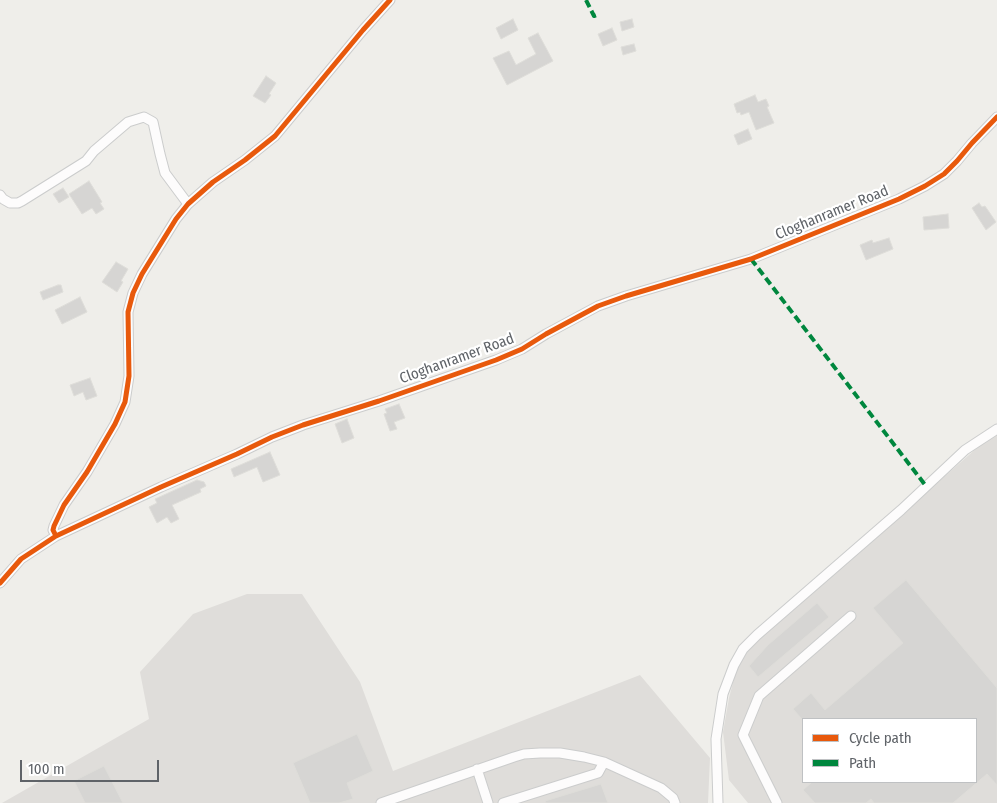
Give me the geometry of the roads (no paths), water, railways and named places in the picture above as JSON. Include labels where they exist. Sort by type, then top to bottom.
[{"type":"street","points":[[56,536],[53,530],[61,512],[115,424],[125,402],[129,376],[128,312],[133,293],[142,274],[176,219],[188,204],[213,182],[275,136],[390,0]]},
{"type":"street","points":[[0,195],[3,200],[10,204],[22,201],[86,160],[128,122],[144,117],[154,122],[165,174],[188,204]]},
{"type":"street","name":"Cloghanramer Road","points":[[0,583],[21,559],[56,536],[161,486],[280,434],[496,360],[522,349],[598,306],[751,259],[899,199],[944,174],[997,117]]},
{"type":"street","points":[[718,803],[716,739],[723,694],[734,665],[743,649],[966,450],[997,429]]},
{"type":"street","points":[[778,803],[743,735],[759,696],[851,616]]},
{"type":"street","points":[[381,803],[524,754],[560,753],[604,762],[661,788],[673,798],[675,803]]},
{"type":"street","points":[[503,803],[598,773],[604,762]]},
{"type":"street","points":[[477,770],[488,803]]}]
